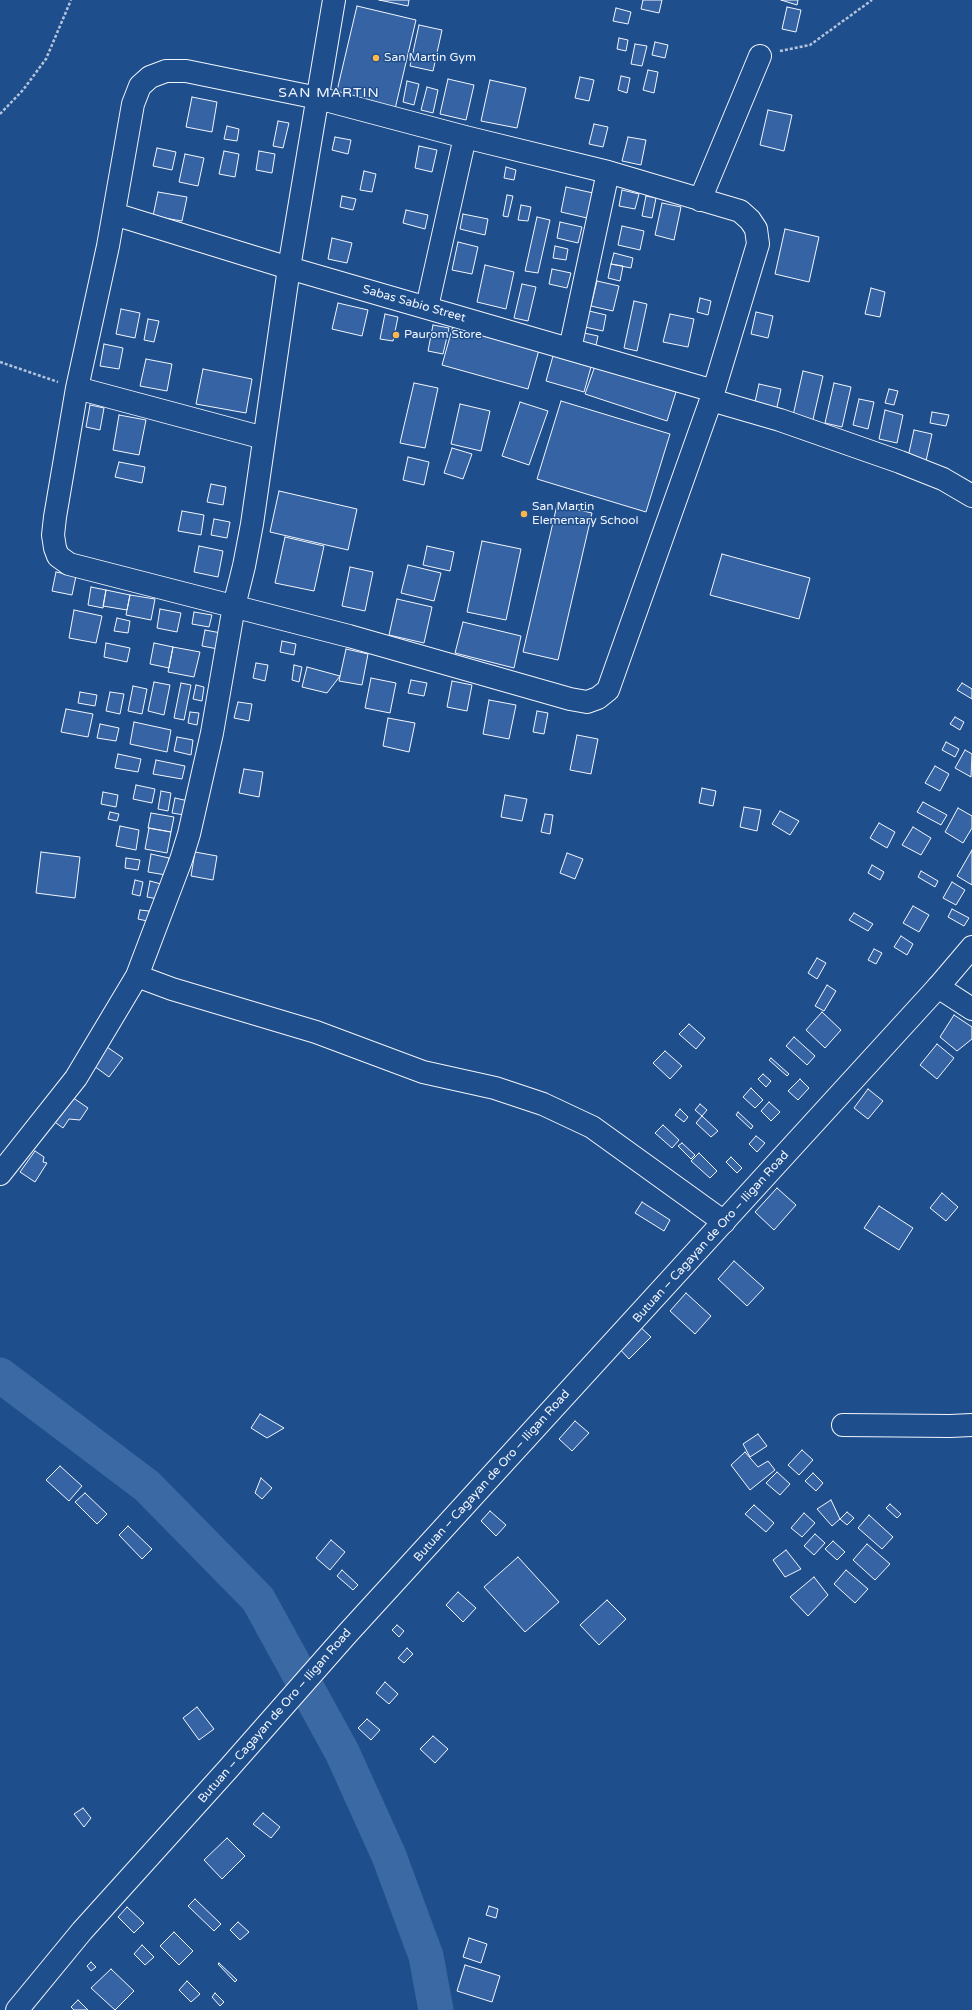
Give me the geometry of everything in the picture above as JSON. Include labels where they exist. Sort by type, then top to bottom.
[{"type":"main road","points":[[0,1174],[76,1078],[137,976],[181,860],[196,808],[212,733],[234,606],[244,566],[289,268],[334,0]]},
{"type":"main road","points":[[700,200],[760,56]]},
{"type":"main road","points":[[166,70],[186,71],[318,98],[465,137],[608,172],[740,211],[750,220],[756,229],[758,244],[712,395],[608,690],[598,698],[588,702],[570,699],[349,636],[69,564],[58,556],[54,542],[55,517],[77,388],[114,214],[133,104],[140,86],[150,77],[166,70]]},
{"type":"main road","points":[[427,307],[465,137]]},
{"type":"main road","points":[[570,349],[608,172]]},
{"type":"main road","name":"Sabas Sabio Street","points":[[114,214],[289,268],[570,349],[712,395],[900,462],[943,479],[972,496]]},
{"type":"main road","points":[[77,388],[264,438]]},
{"type":"main road","name":"Butuan – Cagayan de Oro – Iligan Road","points":[[17,2010],[82,1931],[347,1634],[938,987],[972,947]]},
{"type":"main road","points":[[137,976],[172,989],[316,1032],[423,1072],[495,1088],[543,1104],[592,1127],[724,1222]]},
{"type":"main road","points":[[938,987],[972,1009]]},
{"type":"main road","points":[[843,1425],[972,1425]]},
{"type":"path","points":[[0,114],[23,90],[46,59],[71,0]]},
{"type":"path","points":[[760,56],[810,45],[872,0]]},
{"type":"path","points":[[0,362],[77,388]]},
{"type":"building","points":[[379,0],[409,0],[408,6]]},
{"type":"building","points":[[643,0],[662,0],[659,13],[641,9]]},
{"type":"building","points":[[781,0],[798,0],[797,5]]},
{"type":"building","name":"San Martin Gym","points":[[357,6],[416,20],[395,109],[336,95]]},
{"type":"building","points":[[787,7],[801,10],[796,32],[782,29]]},
{"type":"building","points":[[616,8],[631,12],[628,24],[613,21]]},
{"type":"building","points":[[419,25],[442,30],[433,71],[410,66]]},
{"type":"building","points":[[619,38],[628,40],[626,51],[617,49]]},
{"type":"building","points":[[655,42],[668,45],[665,58],[652,55]]},
{"type":"building","points":[[635,44],[647,46],[642,66],[631,64]]},
{"type":"building","points":[[648,70],[658,72],[654,93],[643,90]]},
{"type":"building","points":[[621,76],[630,78],[627,93],[618,90]]},
{"type":"building","points":[[580,77],[594,80],[589,101],[575,98]]},
{"type":"building","points":[[448,79],[474,85],[466,120],[440,114]]},
{"type":"building","points":[[490,80],[526,88],[517,128],[481,121]]},
{"type":"building","points":[[407,81],[419,84],[414,105],[403,102]]},
{"type":"building","points":[[427,87],[438,90],[433,113],[421,110]]},
{"type":"building","points":[[192,97],[217,102],[212,132],[186,127]]},
{"type":"building","points":[[768,110],[792,115],[784,151],[760,145]]},
{"type":"building","points":[[278,121],[289,123],[283,148],[273,146]]},
{"type":"building","points":[[594,124],[608,127],[603,147],[589,144]]},
{"type":"building","points":[[227,126],[239,129],[237,141],[224,139]]},
{"type":"building","points":[[335,137],[351,140],[348,154],[332,150]]},
{"type":"building","points":[[628,137],[646,140],[641,165],[622,161]]},
{"type":"building","points":[[419,146],[437,150],[432,172],[415,168]]},
{"type":"building","points":[[157,148],[176,152],[172,170],[153,166]]},
{"type":"building","points":[[224,151],[239,154],[235,177],[219,174]]},
{"type":"building","points":[[259,151],[275,154],[272,173],[256,170]]},
{"type":"building","points":[[185,154],[204,158],[198,186],[179,182]]},
{"type":"building","points":[[506,167],[516,170],[514,180],[504,178]]},
{"type":"building","points":[[364,171],[376,174],[372,192],[360,190]]},
{"type":"building","points":[[566,187],[593,193],[587,218],[561,212]]},
{"type":"building","points":[[622,190],[639,194],[635,209],[619,206]]},
{"type":"building","points":[[158,192],[187,197],[182,221],[153,216]]},
{"type":"building","points":[[507,195],[513,196],[508,217],[503,216]]},
{"type":"building","points":[[342,196],[356,199],[353,210],[340,207]]},
{"type":"building","points":[[646,196],[656,198],[652,218],[642,216]]},
{"type":"building","points":[[662,203],[681,207],[674,240],[655,235]]},
{"type":"building","points":[[521,205],[531,207],[528,221],[518,220]]},
{"type":"building","points":[[406,210],[428,215],[425,229],[403,223]]},
{"type":"building","points":[[463,214],[488,219],[485,235],[460,229]]},
{"type":"building","points":[[537,217],[550,220],[538,273],[525,271]]},
{"type":"building","points":[[560,222],[582,227],[578,243],[557,238]]},
{"type":"building","points":[[622,226],[644,231],[640,250],[618,245]]},
{"type":"building","points":[[785,229],[819,237],[809,282],[775,274]]},
{"type":"building","points":[[332,238],[352,243],[347,263],[328,259]]},
{"type":"building","points":[[458,242],[478,247],[472,274],[452,270]]},
{"type":"building","points":[[555,246],[568,249],[566,260],[553,258]]},
{"type":"building","points":[[614,253],[633,258],[631,268],[611,264]]},
{"type":"building","points":[[611,264],[623,266],[620,281],[608,278]]},
{"type":"building","points":[[485,265],[514,272],[506,309],[477,302]]},
{"type":"building","points":[[552,269],[571,273],[567,288],[549,284]]},
{"type":"building","points":[[597,281],[619,286],[613,311],[591,306]]},
{"type":"building","points":[[522,284],[536,287],[528,321],[514,318]]},
{"type":"building","points":[[871,288],[885,292],[880,317],[865,314]]},
{"type":"building","points":[[700,298],[711,301],[708,315],[697,312]]},
{"type":"building","points":[[634,301],[647,304],[637,351],[624,348]]},
{"type":"building","points":[[338,303],[368,310],[362,336],[332,329]]},
{"type":"building","points":[[121,309],[140,313],[135,338],[116,334]]},
{"type":"building","points":[[589,311],[606,315],[603,331],[585,327]]},
{"type":"building","points":[[756,312],[773,316],[768,338],[751,334]]},
{"type":"building","points":[[385,314],[398,317],[393,341],[380,339]]},
{"type":"building","points":[[670,314],[694,319],[688,347],[663,342]]},
{"type":"building","points":[[148,319],[159,321],[154,342],[144,340]]},
{"type":"building","points":[[433,325],[449,328],[443,354],[428,351]]},
{"type":"building","points":[[453,326],[539,350],[528,389],[442,365]]},
{"type":"building","points":[[584,333],[598,336],[595,350],[581,346]]},
{"type":"building","points":[[104,344],[123,348],[119,369],[100,366]]},
{"type":"building","points":[[553,356],[591,367],[584,392],[546,381]]},
{"type":"building","points":[[146,359],[172,364],[167,391],[140,386]]},
{"type":"building","points":[[595,366],[676,392],[667,421],[585,394]]},
{"type":"building","points":[[203,369],[252,379],[246,413],[196,404]]},
{"type":"building","points":[[803,371],[823,376],[812,424],[792,420]]},
{"type":"building","points":[[414,383],[438,388],[425,448],[400,443]]},
{"type":"building","points":[[834,383],[851,387],[842,427],[825,423]]},
{"type":"building","points":[[759,384],[781,389],[775,416],[753,411]]},
{"type":"building","points":[[889,389],[898,391],[894,405],[885,403]]},
{"type":"building","points":[[859,399],[874,402],[868,429],[853,425]]},
{"type":"building","points":[[561,401],[670,434],[646,512],[537,479]]},
{"type":"building","points":[[520,402],[548,411],[529,465],[502,456]]},
{"type":"building","points":[[460,404],[490,411],[481,451],[451,444]]},
{"type":"building","points":[[90,405],[104,408],[100,430],[86,427]]},
{"type":"building","points":[[885,410],[903,415],[897,443],[879,439]]},
{"type":"building","points":[[932,412],[949,415],[946,426],[930,423]]},
{"type":"building","points":[[119,415],[146,420],[139,455],[113,450]]},
{"type":"building","points":[[914,430],[932,434],[926,461],[908,457]]},
{"type":"building","points":[[452,448],[472,454],[463,479],[444,473]]},
{"type":"building","points":[[408,457],[429,462],[424,485],[403,480]]},
{"type":"building","points":[[119,462],[145,467],[142,483],[115,477]]},
{"type":"building","points":[[211,484],[226,487],[223,505],[207,502]]},
{"type":"building","points":[[279,491],[357,509],[348,550],[270,532]]},
{"type":"building","points":[[557,505],[592,513],[558,660],[523,652]]},
{"type":"building","points":[[182,511],[204,515],[201,535],[178,531]]},
{"type":"building","points":[[214,519],[230,522],[227,538],[211,535]]},
{"type":"building","points":[[285,537],[324,546],[314,591],[275,583]]},
{"type":"building","points":[[482,541],[521,549],[506,620],[467,612]]},
{"type":"building","points":[[199,546],[223,551],[218,577],[194,572]]},
{"type":"building","points":[[427,546],[454,552],[450,571],[423,565]]},
{"type":"building","points":[[722,554],[810,578],[799,619],[710,595]]},
{"type":"building","points":[[408,565],[441,573],[434,601],[401,593]]},
{"type":"building","points":[[350,567],[373,572],[365,611],[342,606]]},
{"type":"building","points":[[56,572],[76,576],[72,595],[52,591]]},
{"type":"building","points":[[91,587],[106,590],[103,608],[88,605]]},
{"type":"building","points":[[106,590],[130,595],[127,610],[103,606]]},
{"type":"building","points":[[130,595],[155,599],[151,620],[126,615]]},
{"type":"building","points":[[397,599],[432,607],[424,643],[389,635]]},
{"type":"building","points":[[160,609],[181,613],[177,632],[157,628]]},
{"type":"building","points":[[74,610],[102,616],[96,643],[69,638]]},
{"type":"building","points":[[194,612],[212,615],[209,627],[192,624]]},
{"type":"building","points":[[117,618],[130,621],[128,633],[114,631]]},
{"type":"building","points":[[463,622],[521,636],[514,668],[455,653]]},
{"type":"building","points":[[205,630],[221,633],[218,649],[202,646]]},
{"type":"building","points":[[282,641],[296,644],[294,655],[280,652]]},
{"type":"building","points":[[106,643],[130,648],[127,662],[104,657]]},
{"type":"building","points":[[154,643],[173,647],[169,668],[150,664]]},
{"type":"building","points":[[173,647],[200,652],[194,677],[168,672]]},
{"type":"building","points":[[346,649],[368,654],[362,685],[339,681]]},
{"type":"building","points":[[256,663],[268,665],[265,681],[253,678]]},
{"type":"building","points":[[294,665],[302,667],[299,682],[292,680]]},
{"type":"building","points":[[307,667],[340,676],[327,693],[302,687]]},
{"type":"building","points":[[371,678],[396,683],[390,713],[365,708]]},
{"type":"building","points":[[411,680],[427,683],[424,696],[408,693]]},
{"type":"building","points":[[452,681],[472,685],[467,711],[447,707]]},
{"type":"building","points":[[154,682],[170,685],[164,715],[148,711]]},
{"type":"building","points":[[181,683],[191,685],[184,720],[174,718]]},
{"type":"building","points":[[962,683],[972,689],[972,699],[957,690]]},
{"type":"building","points":[[196,685],[204,687],[202,701],[193,699]]},
{"type":"building","points":[[133,686],[147,689],[142,714],[128,711]]},
{"type":"building","points":[[80,692],[97,695],[95,706],[78,703]]},
{"type":"building","points":[[110,692],[124,694],[120,714],[106,711]]},
{"type":"building","points":[[489,700],[516,705],[509,739],[483,734]]},
{"type":"building","points":[[238,702],[252,704],[249,721],[234,718]]},
{"type":"building","points":[[66,709],[93,714],[88,737],[61,732]]},
{"type":"building","points":[[537,711],[548,713],[544,734],[533,732]]},
{"type":"building","points":[[190,712],[199,713],[197,725],[188,723]]},
{"type":"building","points":[[955,717],[964,722],[960,730],[950,724]]},
{"type":"building","points":[[388,718],[415,723],[409,752],[383,746]]},
{"type":"building","points":[[134,722],[171,730],[167,752],[130,744]]},
{"type":"building","points":[[100,724],[119,728],[116,741],[97,738]]},
{"type":"building","points":[[577,735],[598,739],[591,774],[570,770]]},
{"type":"building","points":[[177,737],[193,740],[191,755],[174,751]]},
{"type":"building","points":[[946,742],[959,749],[955,757],[942,750]]},
{"type":"building","points":[[965,750],[972,754],[971,777],[955,768]]},
{"type":"building","points":[[118,754],[141,759],[138,772],[115,768]]},
{"type":"building","points":[[156,760],[185,766],[182,779],[153,774]]},
{"type":"building","points":[[935,766],[949,774],[940,791],[925,783]]},
{"type":"building","points":[[244,769],[263,772],[259,797],[239,793]]},
{"type":"building","points":[[136,785],[155,789],[152,803],[133,799]]},
{"type":"building","points":[[702,788],[716,791],[713,806],[699,803]]},
{"type":"building","points":[[161,791],[171,793],[168,811],[158,809]]},
{"type":"building","points":[[103,792],[118,795],[116,807],[101,804]]},
{"type":"building","points":[[505,795],[527,799],[522,821],[501,817]]},
{"type":"building","points":[[175,798],[193,802],[190,816],[172,813]]},
{"type":"building","points":[[923,802],[947,815],[941,825],[917,812]]},
{"type":"building","points":[[744,807],[761,810],[757,831],[740,827]]},
{"type":"building","points":[[958,808],[972,816],[972,828],[963,843],[945,832]]},
{"type":"building","points":[[780,811],[799,821],[790,835],[772,824]]},
{"type":"building","points":[[110,812],[119,814],[117,821],[108,819]]},
{"type":"building","points":[[151,813],[174,817],[171,832],[148,828]]},
{"type":"building","points":[[545,814],[553,815],[550,834],[541,832]]},
{"type":"building","points":[[879,823],[895,832],[887,848],[870,838]]},
{"type":"building","points":[[120,826],[139,830],[136,850],[116,846]]},
{"type":"building","points":[[913,827],[931,838],[921,855],[902,845]]},
{"type":"building","points":[[149,828],[171,832],[167,853],[145,849]]},
{"type":"building","points":[[972,850],[972,885],[957,876]]},
{"type":"building","points":[[41,852],[80,857],[75,898],[36,893]]},
{"type":"building","points":[[195,852],[217,856],[213,880],[191,876]]},
{"type":"building","points":[[567,853],[583,859],[575,879],[560,873]]},
{"type":"building","points":[[151,854],[169,858],[166,875],[148,872]]},
{"type":"building","points":[[126,858],[140,860],[138,870],[125,868]]},
{"type":"building","points":[[872,865],[884,872],[880,880],[868,873]]},
{"type":"building","points":[[921,871],[938,881],[935,887],[918,877]]},
{"type":"building","points":[[135,880],[143,882],[140,896],[132,894]]},
{"type":"building","points":[[150,881],[161,884],[158,899],[147,897]]},
{"type":"building","points":[[952,882],[965,890],[956,905],[943,898]]},
{"type":"building","points":[[913,906],[929,915],[919,932],[903,923]]},
{"type":"building","points":[[952,909],[969,918],[964,926],[948,917]]},
{"type":"building","points":[[140,910],[149,911],[147,921],[138,919]]},
{"type":"building","points":[[854,913],[873,924],[868,931],[849,920]]},
{"type":"building","points":[[901,936],[913,944],[907,955],[894,947]]},
{"type":"building","points":[[874,949],[882,953],[876,964],[868,960]]},
{"type":"building","points":[[817,958],[826,963],[817,979],[808,973]]},
{"type":"building","points":[[827,985],[836,991],[824,1011],[815,1006]]},
{"type":"building","points":[[822,1012],[841,1030],[825,1048],[806,1030]]},
{"type":"building","points":[[954,1015],[972,1027],[972,1039],[957,1051],[940,1037]]},
{"type":"building","points":[[689,1024],[705,1038],[696,1049],[679,1034]]},
{"type":"building","points":[[794,1037],[815,1056],[807,1065],[786,1046]]},
{"type":"building","points":[[937,1044],[954,1058],[937,1079],[920,1065]]},
{"type":"building","points":[[107,1047],[123,1058],[109,1077],[94,1066]]},
{"type":"building","points":[[665,1051],[682,1066],[670,1079],[653,1063]]},
{"type":"building","points":[[771,1058],[789,1074],[787,1076],[769,1060]]},
{"type":"building","points":[[763,1074],[771,1081],[766,1087],[758,1079]]},
{"type":"building","points":[[800,1079],[809,1088],[798,1100],[788,1091]]},
{"type":"building","points":[[751,1088],[763,1100],[755,1108],[743,1097]]},
{"type":"building","points":[[868,1089],[883,1101],[868,1119],[854,1108]]},
{"type":"building","points":[[69,1095],[88,1108],[80,1120],[69,1119],[63,1128],[52,1120]]},
{"type":"building","points":[[769,1102],[780,1112],[771,1121],[761,1111]]},
{"type":"building","points":[[700,1104],[707,1110],[702,1116],[695,1110]]},
{"type":"building","points":[[680,1109],[688,1117],[684,1122],[675,1115]]},
{"type":"building","points":[[738,1112],[753,1126],[751,1129],[736,1115]]},
{"type":"building","points":[[702,1116],[718,1131],[711,1137],[696,1123]]},
{"type":"building","points":[[663,1125],[679,1140],[672,1148],[655,1133]]},
{"type":"building","points":[[756,1136],[765,1143],[757,1152],[749,1144]]},
{"type":"building","points":[[682,1143],[695,1155],[691,1159],[678,1146]]},
{"type":"building","points":[[35,1151],[44,1157],[43,1162],[47,1163],[35,1182],[20,1172]]},
{"type":"building","points":[[699,1153],[717,1171],[710,1178],[691,1161]]},
{"type":"building","points":[[731,1157],[742,1168],[737,1173],[726,1162]]},
{"type":"building","points":[[777,1188],[796,1205],[774,1230],[755,1212]]},
{"type":"building","points":[[942,1193],[958,1207],[946,1221],[930,1208]]},
{"type":"building","points":[[642,1202],[670,1220],[664,1231],[635,1213]]},
{"type":"building","points":[[879,1206],[913,1228],[899,1250],[864,1228]]},
{"type":"building","points":[[734,1261],[764,1288],[747,1306],[718,1279]]},
{"type":"building","points":[[686,1293],[711,1316],[695,1334],[670,1311]]},
{"type":"building","points":[[637,1324],[651,1337],[629,1359],[616,1345]]},
{"type":"building","points":[[260,1414],[284,1428],[267,1438],[251,1428]]},
{"type":"building","points":[[575,1421],[589,1433],[572,1451],[559,1439]]},
{"type":"building","points":[[758,1434],[767,1446],[750,1457],[743,1444]]},
{"type":"building","points":[[802,1450],[813,1460],[799,1475],[788,1465]]},
{"type":"building","points":[[745,1452],[758,1467],[768,1461],[775,1470],[750,1490],[731,1465]]},
{"type":"building","points":[[60,1466],[82,1486],[69,1501],[46,1480]]},
{"type":"building","points":[[777,1472],[790,1484],[780,1495],[766,1483]]},
{"type":"building","points":[[813,1473],[823,1483],[816,1491],[805,1481]]},
{"type":"building","points":[[261,1478],[272,1488],[262,1499],[255,1493]]},
{"type":"building","points":[[85,1493],[107,1514],[97,1524],[75,1502]]},
{"type":"building","points":[[831,1500],[840,1519],[832,1526],[817,1509]]},
{"type":"building","points":[[890,1504],[901,1514],[897,1518],[886,1508]]},
{"type":"building","points":[[754,1505],[774,1523],[766,1532],[745,1514]]},
{"type":"building","points":[[490,1511],[506,1525],[496,1536],[481,1521]]},
{"type":"building","points":[[847,1512],[854,1518],[847,1525],[840,1519]]},
{"type":"building","points":[[804,1513],[815,1523],[802,1537],[791,1528]]},
{"type":"building","points":[[869,1515],[893,1537],[882,1549],[858,1528]]},
{"type":"building","points":[[128,1526],[152,1549],[142,1559],[119,1535]]},
{"type":"building","points":[[815,1534],[825,1543],[814,1555],[804,1546]]},
{"type":"building","points":[[331,1540],[345,1552],[330,1570],[316,1558]]},
{"type":"building","points":[[833,1541],[845,1552],[837,1560],[825,1549]]},
{"type":"building","points":[[867,1544],[890,1564],[875,1580],[853,1560]]},
{"type":"building","points":[[786,1550],[801,1569],[785,1577],[773,1560]]},
{"type":"building","points":[[518,1557],[559,1602],[525,1632],[484,1587]]},
{"type":"building","points":[[342,1570],[358,1585],[353,1590],[337,1576]]},
{"type":"building","points":[[846,1570],[868,1589],[855,1603],[834,1584]]},
{"type":"building","points":[[814,1577],[828,1595],[808,1616],[790,1597]]},
{"type":"building","points":[[458,1592],[476,1608],[463,1622],[446,1605]]},
{"type":"building","points":[[607,1600],[626,1619],[599,1645],[580,1625]]},
{"type":"building","points":[[397,1625],[404,1631],[399,1637],[392,1630]]},
{"type":"building","points":[[407,1648],[413,1654],[404,1663],[398,1658]]},
{"type":"building","points":[[385,1682],[398,1694],[389,1704],[376,1693]]},
{"type":"building","points":[[197,1707],[214,1729],[199,1740],[183,1718]]},
{"type":"building","points":[[367,1719],[380,1730],[371,1740],[358,1728]]},
{"type":"building","points":[[433,1736],[448,1749],[435,1763],[420,1749]]},
{"type":"building","points":[[83,1808],[91,1818],[84,1827],[74,1814]]},
{"type":"building","points":[[263,1813],[280,1827],[271,1838],[253,1824]]},
{"type":"building","points":[[227,1838],[245,1856],[222,1879],[204,1860]]},
{"type":"building","points":[[195,1899],[221,1924],[214,1931],[188,1906]]},
{"type":"building","points":[[489,1906],[498,1909],[496,1918],[486,1915]]},
{"type":"building","points":[[127,1907],[144,1923],[134,1933],[118,1917]]},
{"type":"building","points":[[238,1922],[249,1932],[240,1940],[230,1930]]},
{"type":"building","points":[[174,1932],[193,1951],[179,1965],[160,1946]]},
{"type":"building","points":[[469,1938],[487,1944],[481,1963],[463,1957]]},
{"type":"building","points":[[142,1945],[154,1957],[145,1965],[134,1954]]},
{"type":"building","points":[[91,1962],[96,1967],[91,1971],[87,1966]]},
{"type":"building","points":[[219,1963],[237,1980],[235,1982],[218,1964]]},
{"type":"building","points":[[465,1965],[500,1976],[492,2002],[457,1991]]},
{"type":"building","points":[[111,1969],[134,1991],[115,2010],[91,1988]]},
{"type":"building","points":[[187,1981],[200,1994],[191,2002],[179,1990]]},
{"type":"building","points":[[215,1993],[224,2002],[220,2006],[212,1997]]},
{"type":"building","points":[[78,2000],[88,2010],[74,2010],[71,2007]]},
{"type":"waterway","points":[[0,1375],[147,1486],[258,1599],[342,1752],[389,1856],[426,1956],[436,2010]]},
{"type":"place","name":"San Martin Gym","points":[[376,58]]},
{"type":"place","name":"Paurom Store","points":[[396,335]]},
{"type":"place","name":"San Martin Elementary School","points":[[524,514]]},
{"type":"district","name":"SAN MARTIN","points":[[329,93]]}]
